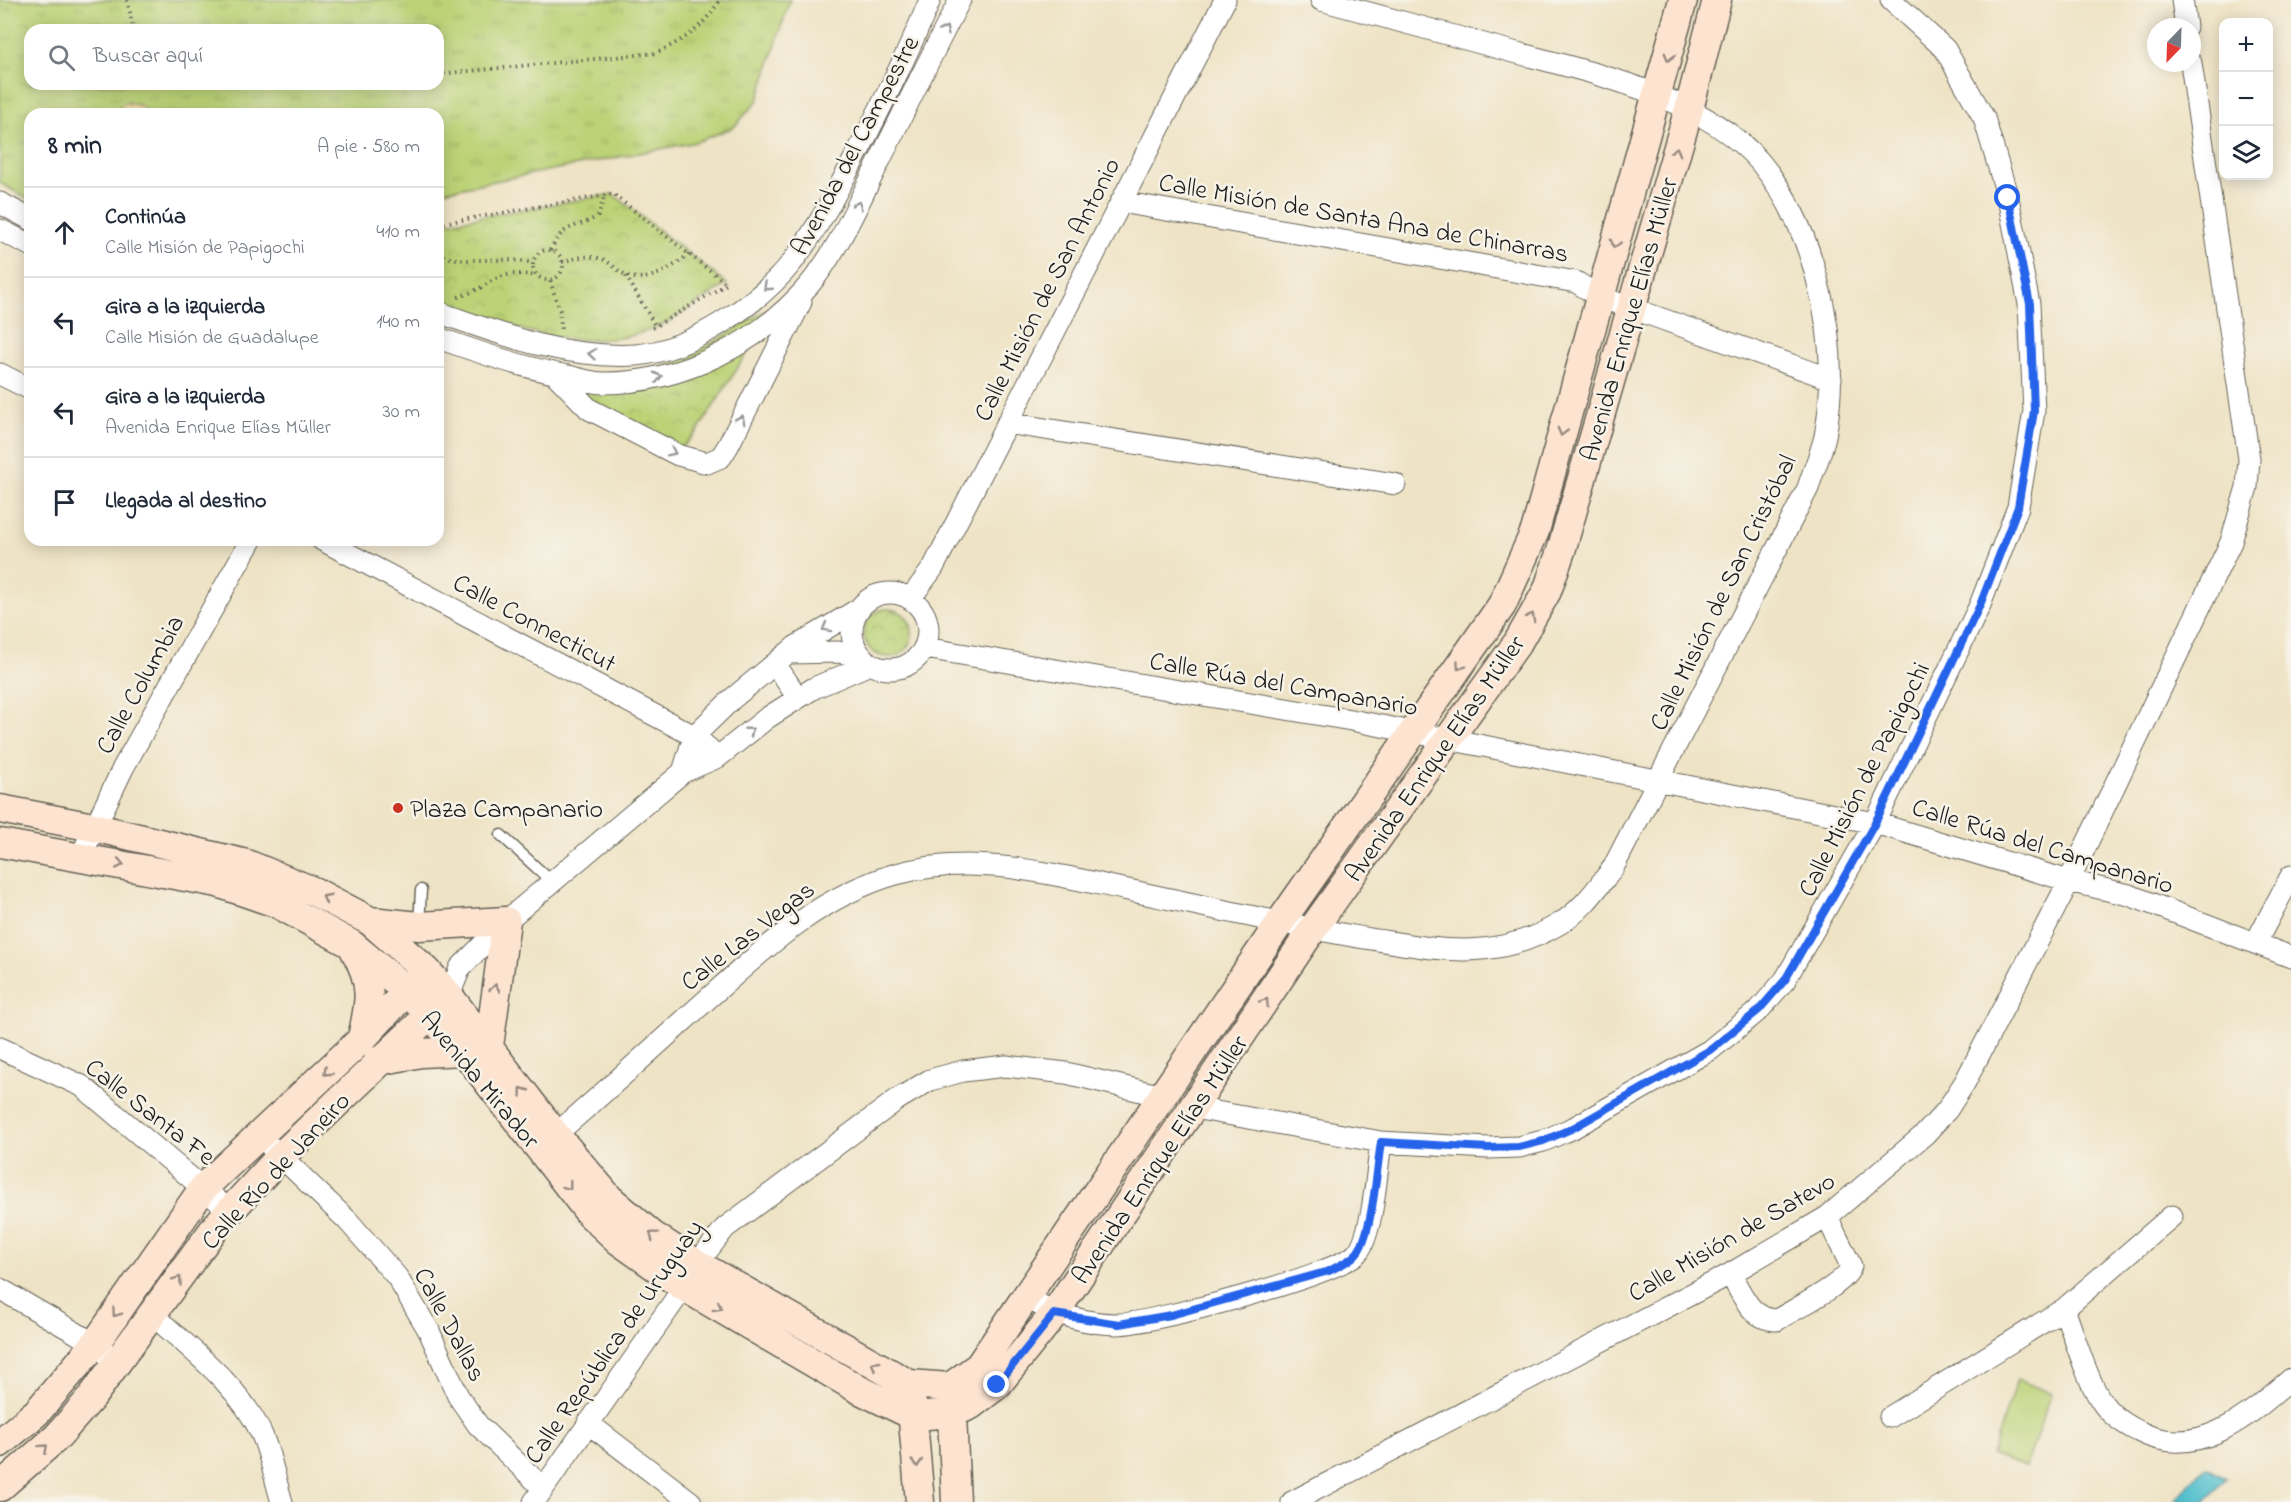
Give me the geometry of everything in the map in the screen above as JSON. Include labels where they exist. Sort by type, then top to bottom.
[{"type":"main road","name":"Avenida Enrique Elías Müller","points":[[1683,0],[1535,531],[1519,572],[1502,605],[1281,921],[1027,1298],[979,1366],[951,1400],[971,1405],[997,1385],[1054,1314],[1312,930],[1518,642],[1546,591],[1561,551],[1632,306],[1689,109],[1717,0]]},
{"type":"main road","name":"Avenida Mirador","points":[[0,809],[93,827],[247,864],[313,891],[369,921],[427,971],[439,1005],[477,1049],[547,1141],[590,1214],[618,1240],[909,1384],[951,1400]]},
{"type":"main road","name":"Avenida Mirador","points":[[0,843],[81,856],[218,883],[276,903],[351,944],[406,990],[439,1005]]},
{"type":"main road","points":[[351,944],[366,970],[370,994],[370,1051],[421,1053],[477,1049],[506,921],[419,926],[369,921]]},
{"type":"main road","name":"Calle Río de Janeiro","points":[[0,1487],[57,1437],[92,1398],[230,1211],[280,1157],[370,1051],[406,990],[427,971]]},
{"type":"main road","name":"Calle Río de Janeiro","points":[[0,1443],[37,1412],[94,1344],[204,1187],[259,1135],[370,1051],[439,1005]]},
{"type":"main road","name":"Avenida Mirador","points":[[690,1275],[858,1389],[914,1416]]},
{"type":"main road","points":[[909,1384],[914,1416],[920,1502]]},
{"type":"main road","points":[[914,1416],[951,1400],[956,1502]]},
{"type":"street","name":"Avenida del Campestre","points":[[444,305],[516,340],[557,350],[597,355],[639,355],[678,346],[738,312],[768,287],[792,262],[835,194],[882,104],[930,0]]},
{"type":"street","name":"Avenida del Campestre","points":[[555,374],[589,409],[678,455],[694,461],[707,463],[714,461],[728,446],[811,283],[838,245],[960,0]]},
{"type":"street","name":"Calle Misión de San Antonio","points":[[910,599],[933,568],[1225,0]]},
{"type":"street","name":"Calle Misión de San Cristóbal","points":[[1281,921],[1312,930],[1449,951],[1496,948],[1533,937],[1561,923],[1589,899],[1613,868],[1808,488],[1824,437],[1831,379],[1828,321],[1808,243],[1788,202],[1759,161],[1727,135],[1689,109],[1620,81],[1321,0]]},
{"type":"street","name":"Calle Misión de Papigochi","points":[[1194,1108],[1381,1142],[1488,1148],[1519,1147],[1543,1141],[1573,1128],[1710,1050],[1759,1010],[1785,980],[1875,823],[1980,605],[2018,507],[2034,411],[2030,304],[2008,198],[1984,118],[1945,49],[1891,0]]},
{"type":"street","points":[[2182,0],[2185,18]]},
{"type":"street","name":"Calle Misión de Satevo","points":[[1292,1502],[1730,1274],[1827,1217],[1886,1170],[1925,1134],[1947,1110],[1965,1082],[2069,881],[2231,542],[2247,487],[2249,459],[2192,72]]},
{"type":"street","name":"Calle Misión de Santa Ana de Chinarras","points":[[1121,202],[1576,282],[1600,297],[1632,306],[1831,379]]},
{"type":"street","points":[[0,203],[24,216]]},
{"type":"street","points":[[0,230],[24,242]]},
{"type":"street","points":[[811,233],[838,245]]},
{"type":"street","name":"Avenida del Campestre","points":[[444,340],[508,362],[555,374],[602,383],[641,381],[684,370],[724,352],[765,326],[786,309],[811,283]]},
{"type":"street","points":[[508,362],[516,340]]},
{"type":"street","points":[[0,374],[24,386]]},
{"type":"street","points":[[1007,423],[1395,484]]},
{"type":"street","name":"Calle Columbia","points":[[81,856],[123,768],[248,546]]},
{"type":"street","name":"Calle Connecticut","points":[[333,546],[694,736],[718,757]]},
{"type":"street","points":[[682,772],[694,736],[732,699],[782,658],[857,610],[876,595],[888,593],[910,599],[925,615],[928,637],[925,648],[907,666],[895,670],[882,669],[865,660],[838,652],[782,658]]},
{"type":"street","points":[[857,610],[851,633],[865,660]]},
{"type":"street","name":"Calle Rúa del Campanario","points":[[925,648],[1351,720],[1412,734],[1448,739],[1875,823],[2069,881],[2128,895],[2291,957]]},
{"type":"street","points":[[782,658],[798,698]]},
{"type":"street","name":"Calle Río de Janeiro","points":[[439,1005],[460,968],[506,921],[682,772],[718,757],[767,718],[814,688],[865,660]]},
{"type":"street","name":"Calle Las Vegas","points":[[547,1141],[756,956],[814,910],[856,888],[898,874],[949,865],[1009,865],[1281,921]]},
{"type":"street","points":[[2256,942],[2291,876]]},
{"type":"street","points":[[427,971],[460,968]]},
{"type":"street","name":"Calle Santa Fe","points":[[0,1048],[82,1086],[230,1211]]},
{"type":"street","name":"Calle República de Uruguay","points":[[538,1495],[725,1228],[898,1099],[930,1080],[963,1071],[1006,1066],[1066,1074],[1162,1096]]},
{"type":"street","name":"Calle Dallas","points":[[259,1135],[348,1221],[397,1277],[429,1331],[458,1396],[538,1495]]},
{"type":"street","points":[[1027,1298],[1054,1314],[1119,1324],[1171,1315],[1329,1271],[1357,1254],[1366,1239],[1381,1142]]},
{"type":"street","points":[[1890,1417],[2064,1309],[2172,1216]]},
{"type":"street","points":[[1730,1274],[1754,1313],[1760,1317],[1776,1320],[1839,1282],[1849,1272],[1851,1266],[1827,1217]]},
{"type":"street","points":[[0,1288],[94,1344],[117,1363]]},
{"type":"street","points":[[2064,1309],[2100,1399],[2112,1414],[2147,1436],[2178,1443],[2211,1437],[2255,1410],[2291,1378]]},
{"type":"street","points":[[153,1315],[210,1367],[239,1399],[262,1435],[282,1502]]},
{"type":"street","points":[[588,1423],[691,1502]]},
{"type":"lane","points":[[501,835],[551,881]]},
{"type":"lane","points":[[419,926],[421,890]]},
{"type":"path","points":[[127,0],[133,24]]},
{"type":"path","points":[[444,73],[656,53],[681,41],[704,25],[720,0]]},
{"type":"path","points":[[444,223],[613,194],[727,284],[656,327],[640,333]]},
{"type":"path","points":[[551,251],[556,236],[572,226],[588,223],[598,216],[604,195]]},
{"type":"path","points":[[444,305],[480,290],[505,273],[537,276],[549,280],[559,276],[562,261],[558,254],[541,251],[532,263]]},
{"type":"path","points":[[562,261],[580,256],[601,258],[626,275],[641,279],[673,268],[689,254]]},
{"type":"path","points":[[444,255],[465,260],[513,258],[532,263]]},
{"type":"path","points":[[532,263],[537,276]]},
{"type":"path","points":[[626,275],[656,327]]},
{"type":"path","points":[[549,280],[560,310],[560,338]]},
{"type":"green space","points":[[0,0],[790,0],[758,100],[734,127],[696,142],[444,191],[444,108],[24,108],[24,197],[0,183]]},
{"type":"green space","points":[[613,194],[727,284],[658,327],[621,338],[595,340],[541,334],[514,328],[444,304],[444,223]]},
{"type":"green space","points":[[778,303],[698,431],[680,449],[594,414],[534,375],[609,381],[687,358]]},
{"type":"green space","points":[[888,609],[905,616],[912,633],[905,650],[888,657],[871,650],[864,633],[871,616]]},
{"type":"green space","points":[[2017,1380],[2051,1393],[2026,1467],[1991,1455]]},
{"type":"sand","points":[[127,102],[143,108],[119,108]]},
{"type":"water","points":[[2206,1467],[2227,1478],[2205,1502],[2182,1502],[2175,1499]]},
{"type":"place","name":"Plaza Campanario","points":[[398,808]]},
{"type":"route","points":[[997,1385],[1054,1314],[1086,1321],[1119,1324],[1171,1315],[1329,1271],[1357,1254],[1366,1239],[1381,1142],[1488,1148],[1519,1147],[1543,1141],[1573,1128],[1710,1050],[1759,1010],[1785,980],[1875,823],[1980,605],[2018,507],[2034,411],[2030,304],[2008,198]]}]
